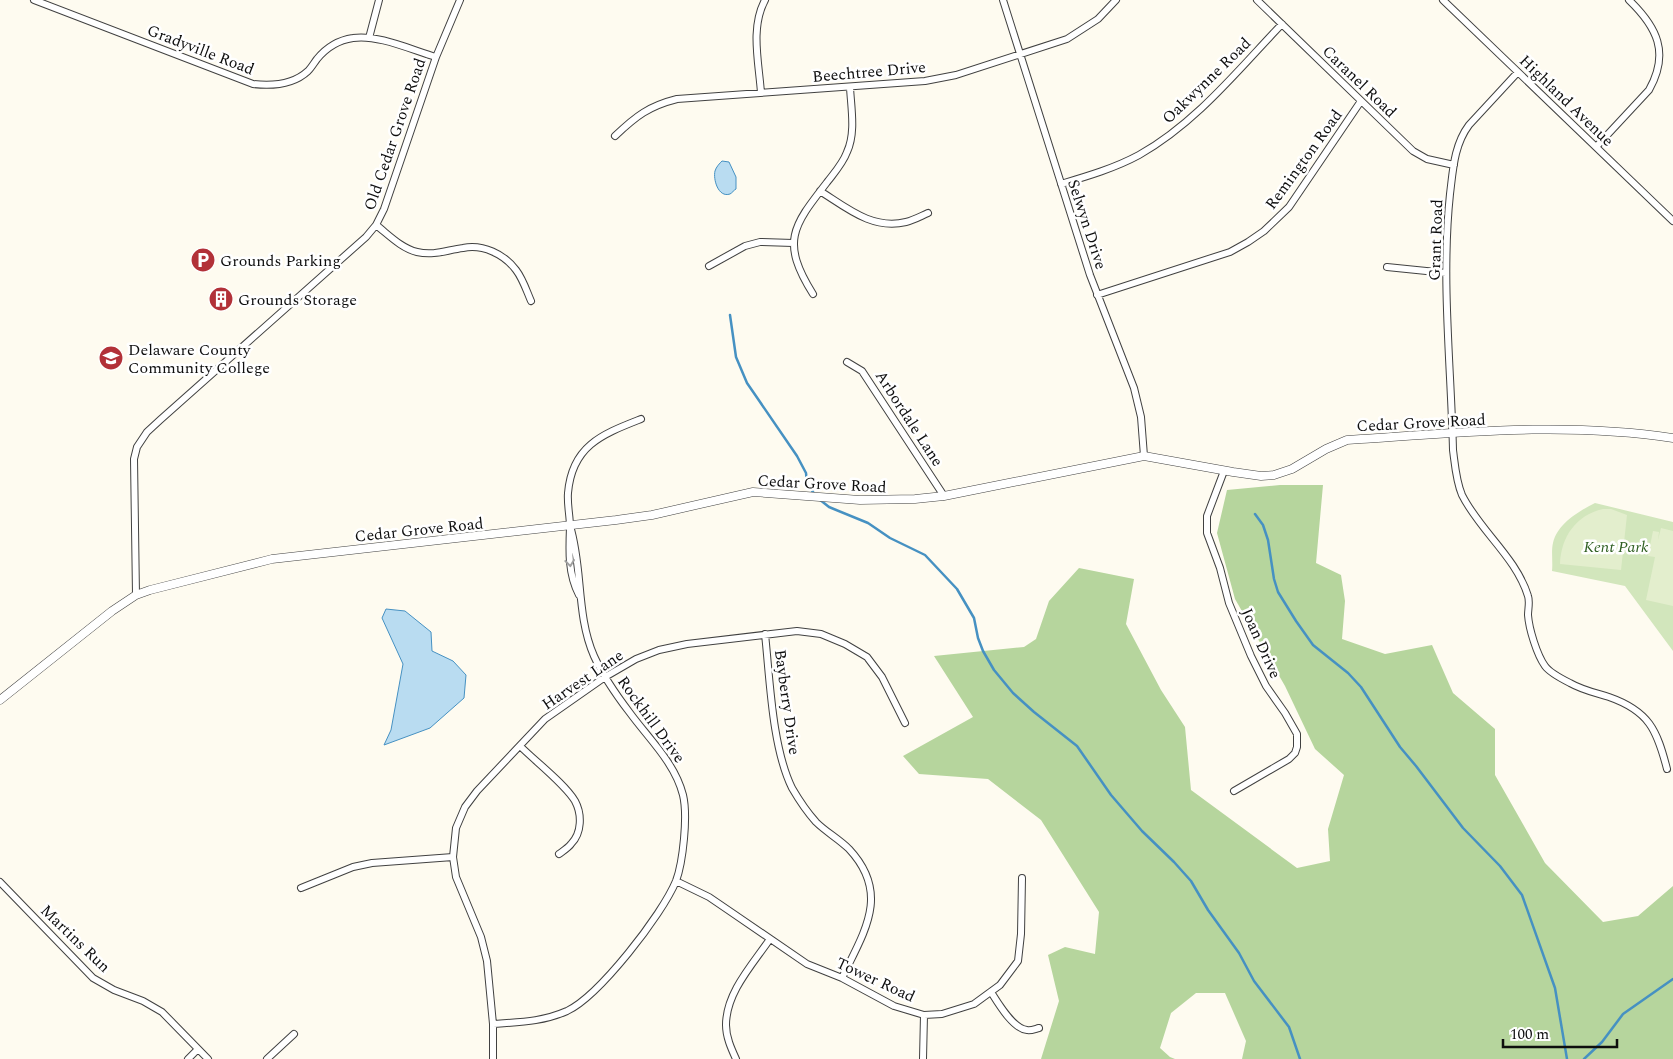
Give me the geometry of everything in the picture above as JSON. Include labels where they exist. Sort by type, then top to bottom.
[{"type":"street","name":"Gradyville Road","points":[[34,0],[253,84],[268,86],[299,78],[308,71],[323,52],[351,38],[369,38],[384,41],[436,56]]},
{"type":"street","points":[[369,38],[379,0]]},
{"type":"street","name":"Old Cedar Grove Road","points":[[136,595],[134,472],[137,446],[147,432],[366,237],[376,225],[384,209],[436,56],[460,0]]},
{"type":"street","points":[[761,93],[756,32],[759,12],[765,0]]},
{"type":"street","name":"Selwyn Drive","points":[[1003,0],[1097,295],[1134,388],[1141,417],[1144,456]]},
{"type":"street","name":"Beechtree Drive","points":[[615,136],[643,111],[677,99],[941,79],[1067,39],[1098,19],[1116,0]]},
{"type":"street","name":"Caranel Road","points":[[1257,0],[1413,152],[1428,159],[1454,165]]},
{"type":"street","name":"Highland Avenue","points":[[1443,0],[1673,221]]},
{"type":"street","points":[[1596,147],[1649,90],[1658,68],[1659,50],[1655,32],[1646,17],[1629,0]]},
{"type":"street","name":"Oakwynne Road","points":[[1061,184],[1111,168],[1138,156],[1161,142],[1204,106],[1282,24]]},
{"type":"street","name":"Grant Road","points":[[1518,72],[1462,134],[1454,165],[1446,242],[1446,273],[1456,475],[1461,493],[1512,564],[1520,579],[1528,598],[1528,617],[1536,646],[1545,666],[1560,678],[1575,686],[1632,706],[1647,721],[1660,741],[1667,769]]},
{"type":"street","points":[[813,294],[798,267],[793,243],[800,220],[847,153],[852,129],[850,87]]},
{"type":"street","name":"Remington Road","points":[[1097,295],[1230,252],[1264,231],[1290,207],[1361,101]]},
{"type":"street","points":[[820,191],[859,216],[873,222],[906,222],[928,213]]},
{"type":"street","points":[[376,225],[399,244],[416,252],[434,254],[465,247],[474,247],[495,253],[509,262],[517,272],[531,302]]},
{"type":"street","points":[[708,266],[752,244],[760,242],[793,243]]},
{"type":"street","points":[[1387,268],[1446,273]]},
{"type":"street","name":"Arbordale Lane","points":[[847,362],[862,371],[944,496]]},
{"type":"street","name":"Rockhill Drive","points":[[493,1024],[538,1021],[569,1010],[586,997],[608,976],[645,932],[676,881],[683,849],[686,821],[683,796],[675,774],[605,677],[594,655],[586,632],[581,598],[573,583],[569,548],[568,494],[570,481],[578,459],[600,436],[641,419]]},
{"type":"street","name":"Cedar Grove Road","points":[[0,700],[112,611],[136,595],[272,559],[652,515],[754,492],[860,500],[915,499],[944,496],[1144,456],[1261,476],[1283,473],[1326,449],[1347,440],[1453,433],[1547,430],[1606,431],[1673,438]]},
{"type":"street","name":"Joan Drive","points":[[1224,470],[1207,516],[1207,533],[1220,568],[1229,603],[1251,656],[1266,686],[1285,713],[1298,740],[1295,753],[1289,759],[1234,791]]},
{"type":"street","name":"Harvest Lane","points":[[493,1059],[493,1024],[487,961],[481,938],[456,877],[453,856],[456,828],[477,790],[545,719],[605,677],[636,659],[659,650],[687,644],[796,631],[821,634],[845,644],[867,657],[882,677],[905,723]]},
{"type":"street","name":"Bayberry Drive","points":[[765,634],[776,736],[782,760],[792,786],[802,804],[817,822],[848,849],[863,867],[870,887],[872,904],[867,926],[842,978]]},
{"type":"street","points":[[520,746],[575,801],[580,816],[579,832],[573,844],[559,854]]},
{"type":"street","points":[[301,888],[353,866],[453,856]]},
{"type":"street","name":"Tower Road","points":[[676,881],[708,897],[808,964],[842,978],[894,1006],[924,1015],[942,1014],[974,1004],[1000,985],[1018,961],[1021,934],[1022,878]]},
{"type":"street","name":"Martins Run","points":[[0,882],[93,978],[162,1012],[208,1059]]},
{"type":"street","points":[[736,1059],[726,1026],[729,1006],[739,984],[770,939]]},
{"type":"street","points":[[990,992],[1018,1027],[1026,1030],[1039,1028]]},
{"type":"street","points":[[923,1059],[924,1015]]},
{"type":"street","points":[[267,1059],[294,1034]]},
{"type":"street","points":[[188,1059],[198,1049]]},
{"type":"green space","points":[[1280,485],[1323,485],[1316,563],[1341,575],[1345,601],[1342,639],[1385,654],[1432,645],[1453,693],[1495,729],[1495,775],[1545,863],[1603,922],[1638,916],[1673,886],[1673,1059],[1242,1059],[1246,1041],[1225,993],[1196,993],[1171,1013],[1160,1048],[1175,1059],[1041,1059],[1059,1001],[1048,955],[1065,947],[1095,954],[1099,912],[1041,820],[988,779],[919,774],[903,756],[973,717],[934,656],[1024,647],[1036,639],[1049,601],[1079,568],[1134,579],[1126,624],[1161,690],[1185,727],[1191,790],[1297,868],[1330,861],[1328,829],[1344,775],[1315,749],[1285,686],[1235,599],[1217,533],[1227,490]]},
{"type":"green space","name":"Kent Park","points":[[1595,503],[1673,522],[1673,651],[1625,586],[1552,571],[1552,546],[1555,536],[1564,524],[1576,514]]},
{"type":"green space","points":[[1603,509],[1611,509],[1627,515],[1621,570],[1560,564],[1563,545],[1572,529],[1585,516]]},
{"type":"green space","points":[[1661,528],[1673,531],[1673,606],[1646,600],[1655,557],[1648,556],[1653,531],[1659,532],[1658,540]]},
{"type":"water","points":[[722,161],[729,162],[736,177],[736,189],[730,194],[719,191],[715,179],[715,171]]},
{"type":"water","points":[[386,609],[405,611],[431,632],[432,651],[453,661],[466,675],[464,698],[430,728],[384,745],[391,730],[403,664],[382,618]]},
{"type":"waterway","points":[[730,315],[736,357],[747,383],[797,456],[806,473],[807,483],[815,495]]},
{"type":"waterway","points":[[819,499],[829,507],[868,523],[890,538],[925,555],[957,589],[974,618],[978,638],[994,670],[1013,693],[1077,746],[1111,795],[1142,831],[1191,881],[1208,910],[1239,953],[1254,981],[1289,1027],[1300,1059]]},
{"type":"waterway","points":[[1255,514],[1263,525],[1268,540],[1278,592],[1296,621],[1313,645],[1348,673],[1361,687],[1400,747],[1463,828],[1500,866],[1522,895],[1555,988],[1567,1059]]},
{"type":"waterway","points":[[1584,1059],[1602,1042],[1623,1014],[1673,979]]},
{"type":"place","name":"Grounds Parking","points":[[203,260]]},
{"type":"place","name":"Grounds Storage","points":[[221,299]]},
{"type":"place","name":"Delaware County Community College","points":[[111,358]]}]
